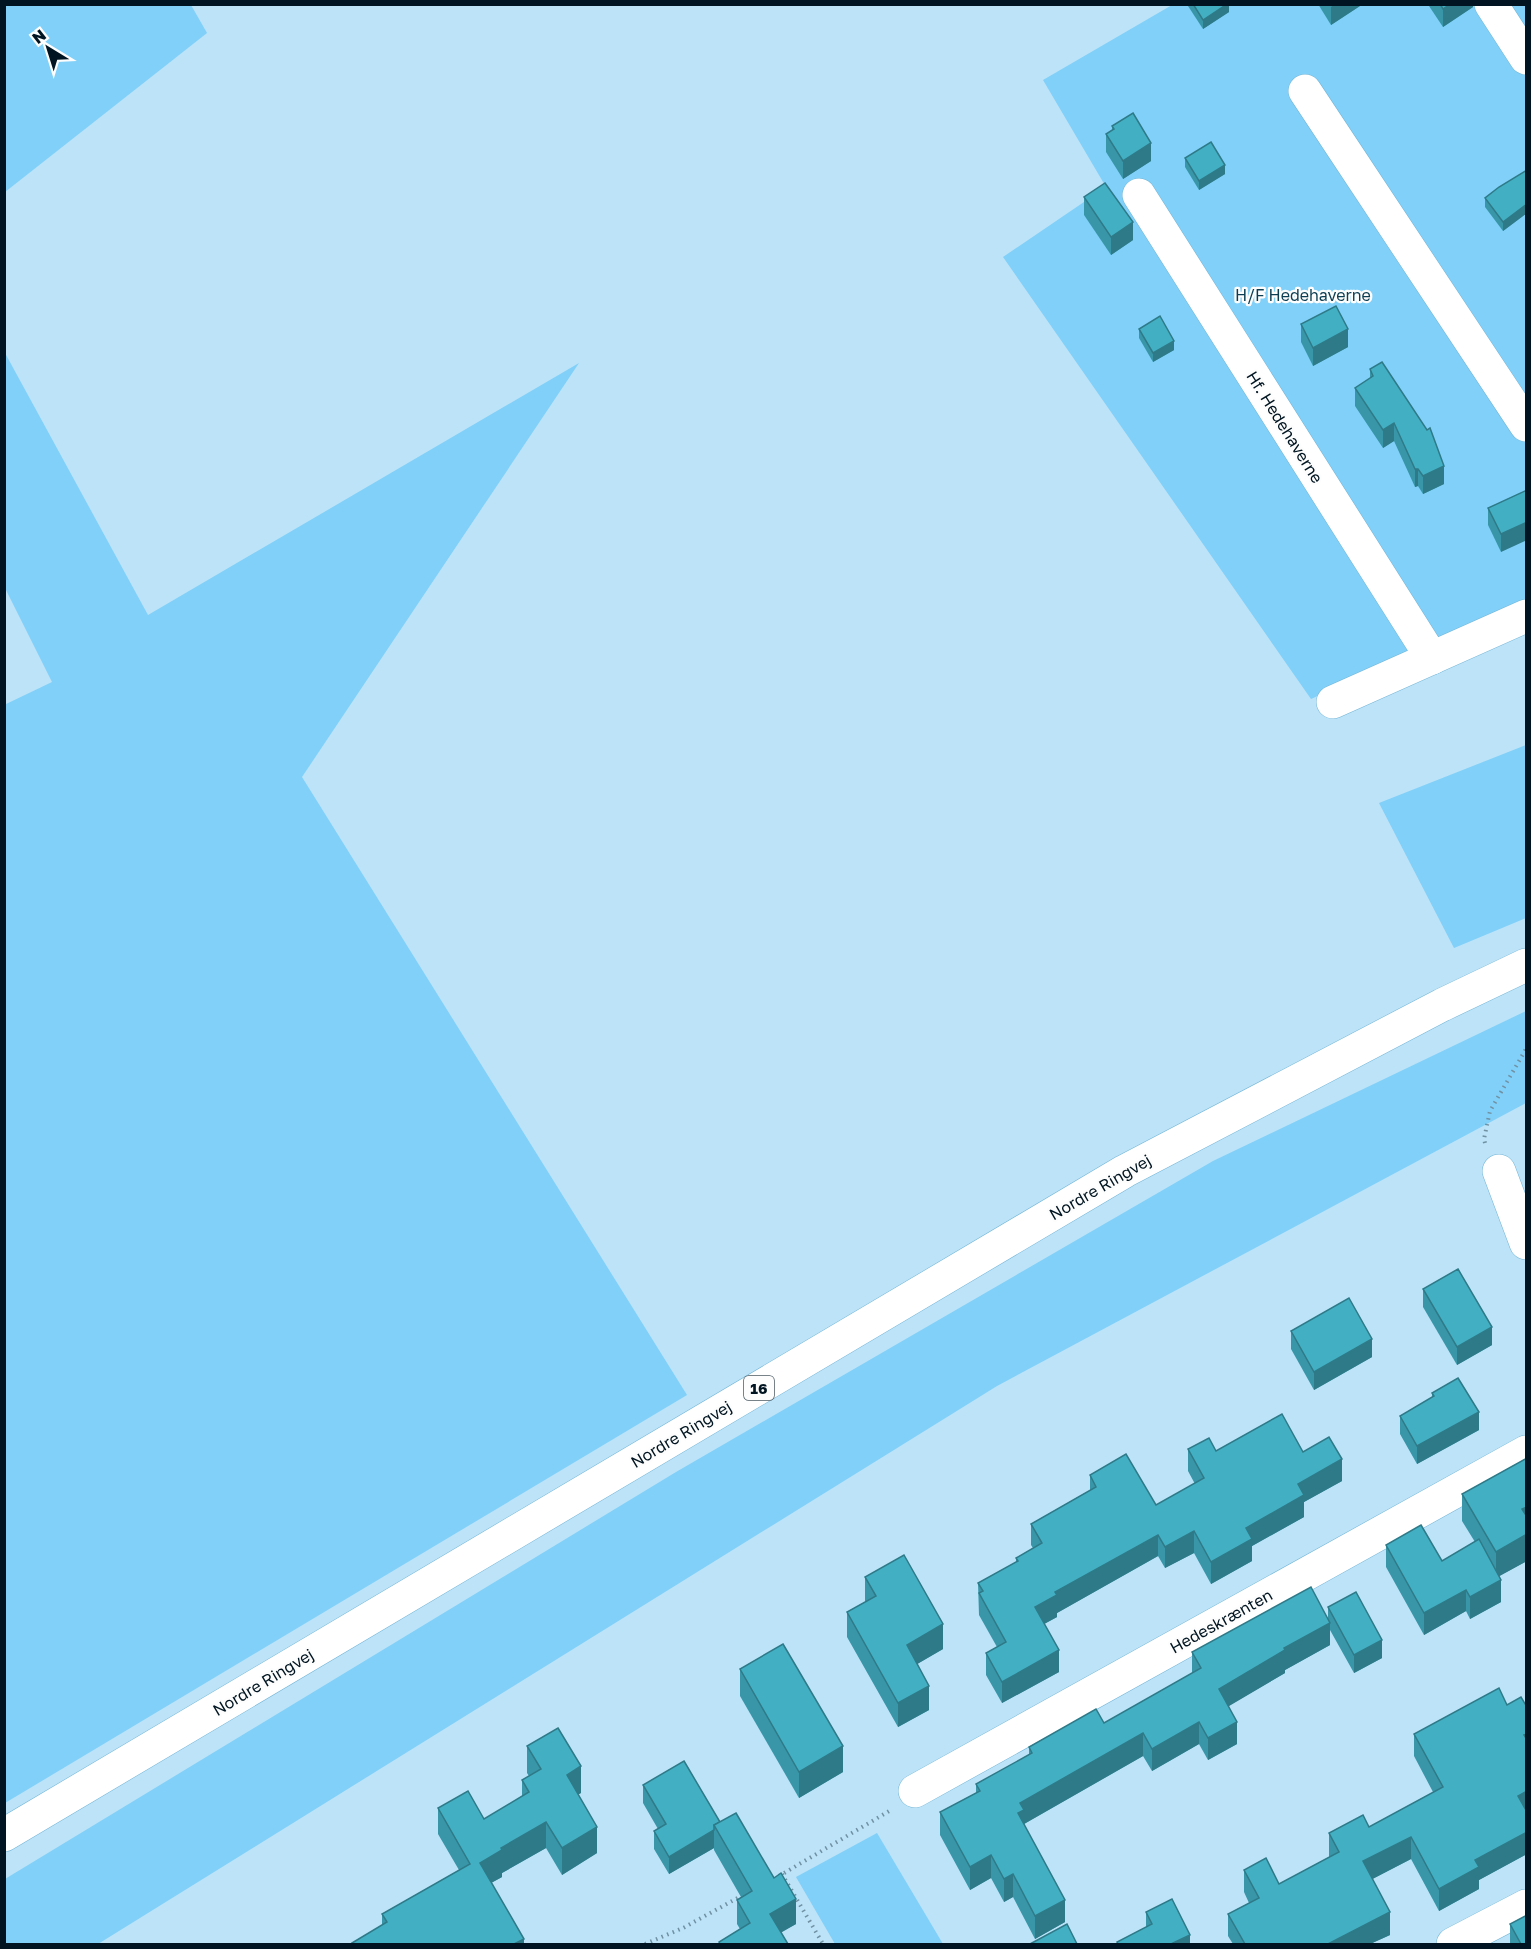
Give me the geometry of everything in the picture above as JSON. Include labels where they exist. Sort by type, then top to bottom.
[{"type":"main road","points":[[1491,4],[1527,58]]},
{"type":"main road","points":[[1305,91],[1527,425]]},
{"type":"main road","name":"Hf. Hedehaverne","points":[[1139,195],[1431,658]]},
{"type":"main road","points":[[1333,702],[1527,616]]},
{"type":"main road","name":"Nordre Ringvej","points":[[4,1835],[1125,1171],[1442,1005],[1527,965]]},
{"type":"main road","points":[[1499,1171],[1527,1243]]},
{"type":"main road","name":"Hedeskrænten","points":[[915,1791],[1527,1452]]},
{"type":"main road","points":[[1453,1944],[1527,1906]]},
{"type":"path","points":[[1499,1171],[1488,1152],[1484,1139],[1490,1111],[1527,1049]]},
{"type":"path","points":[[772,1880],[885,1815],[915,1791]]},
{"type":"path","points":[[782,1874],[824,1944]]},
{"type":"path","points":[[645,1944],[683,1928],[752,1890]]},
{"type":"green space","points":[[5,4],[191,5],[207,33],[5,192]]},
{"type":"green space","name":"H/F Hedehaverne","points":[[1172,5],[1526,5],[1526,602],[1311,699],[1003,257],[1106,187],[1043,80]]},
{"type":"green space","points":[[5,353],[148,615],[579,363],[302,777],[687,1395],[5,1803],[4,705],[52,682],[5,588]]},
{"type":"green space","points":[[1526,745],[1526,918],[1454,948],[1379,803]]},
{"type":"green space","points":[[1526,1011],[1526,1103],[997,1386],[98,1944],[5,1944],[5,1879],[676,1472],[1213,1161]]},
{"type":"green space","points":[[877,1833],[943,1944],[835,1944],[796,1877]]},
{"type":"building","points":[[1193,4],[1227,4],[1203,20]]},
{"type":"building","points":[[1440,4],[1450,4],[1443,9]]},
{"type":"building","points":[[1133,113],[1151,143],[1123,161],[1106,134],[1114,129],[1112,126]]},
{"type":"building","points":[[1211,142],[1225,165],[1199,181],[1185,158]]},
{"type":"building","points":[[1527,170],[1527,204],[1503,222],[1485,198]]},
{"type":"building","points":[[1105,183],[1133,222],[1111,237],[1084,197]]},
{"type":"building","points":[[1336,306],[1348,329],[1313,348],[1301,324]]},
{"type":"building","points":[[1160,316],[1174,341],[1153,353],[1139,329]]},
{"type":"building","points":[[1382,362],[1427,430],[1430,428],[1444,466],[1423,476],[1418,469],[1415,469],[1394,423],[1383,430],[1355,388],[1373,376],[1370,369]]},
{"type":"building","points":[[1527,490],[1527,522],[1501,534],[1488,508]]},
{"type":"building","points":[[1458,1269],[1492,1327],[1457,1347],[1423,1289]]},
{"type":"building","points":[[1349,1298],[1372,1339],[1314,1372],[1291,1331]]},
{"type":"building","points":[[1458,1378],[1479,1412],[1417,1446],[1400,1416],[1434,1396],[1432,1393]]},
{"type":"building","points":[[1282,1414],[1303,1452],[1329,1437],[1342,1459],[1298,1484],[1304,1495],[1246,1528],[1252,1539],[1211,1562],[1194,1531],[1165,1547],[1158,1535],[1055,1592],[1057,1595],[1035,1607],[1059,1650],[1002,1682],[986,1653],[1006,1642],[979,1593],[983,1591],[978,1583],[1018,1561],[1016,1558],[1042,1543],[1031,1524],[1096,1487],[1090,1475],[1126,1454],[1156,1505],[1204,1478],[1188,1449],[1209,1438],[1216,1451]]},
{"type":"building","points":[[1527,1458],[1527,1507],[1522,1509],[1527,1517],[1527,1534],[1496,1552],[1462,1494]]},
{"type":"building","points":[[1421,1525],[1442,1561],[1479,1539],[1501,1580],[1470,1597],[1466,1590],[1424,1613],[1386,1545]]},
{"type":"building","points":[[904,1555],[943,1624],[907,1645],[929,1686],[898,1703],[847,1612],[876,1596],[865,1577]]},
{"type":"building","points":[[1311,1587],[1330,1623],[1284,1648],[1285,1650],[1219,1689],[1237,1722],[1208,1738],[1199,1722],[1152,1749],[1143,1733],[1020,1803],[1024,1810],[1018,1813],[1065,1900],[1035,1916],[1013,1874],[1004,1879],[991,1855],[970,1867],[940,1812],[980,1791],[976,1784],[1032,1753],[1029,1747],[1096,1709],[1104,1723],[1201,1668],[1192,1652]]},
{"type":"building","points":[[1356,1592],[1382,1640],[1354,1655],[1328,1607]]},
{"type":"building","points":[[783,1644],[843,1746],[799,1772],[740,1669]]},
{"type":"building","points":[[1499,1688],[1507,1705],[1521,1697],[1527,1707],[1527,1734],[1524,1735],[1527,1740],[1527,1791],[1518,1796],[1527,1812],[1527,1832],[1475,1860],[1479,1867],[1439,1889],[1411,1837],[1363,1861],[1390,1912],[1328,1944],[1245,1944],[1228,1914],[1259,1898],[1244,1870],[1266,1858],[1279,1884],[1339,1852],[1329,1833],[1363,1815],[1369,1827],[1443,1787],[1414,1734]]},
{"type":"building","points":[[558,1728],[581,1766],[567,1775],[597,1827],[562,1848],[546,1822],[480,1863],[524,1939],[514,1944],[353,1944],[387,1922],[382,1914],[470,1864],[438,1808],[468,1791],[484,1819],[529,1792],[522,1780],[541,1769],[527,1746]]},
{"type":"building","points":[[684,1761],[720,1822],[714,1825],[714,1830],[669,1857],[654,1831],[666,1824],[643,1785]]},
{"type":"building","points":[[736,1813],[774,1878],[781,1873],[796,1899],[770,1914],[788,1944],[720,1944],[719,1942],[750,1923],[737,1900],[752,1891],[714,1825]]},
{"type":"building","points":[[1172,1899],[1190,1935],[1171,1944],[1118,1944],[1117,1942],[1152,1924],[1146,1912]]},
{"type":"building","points":[[1527,1915],[1527,1944],[1521,1944],[1510,1924]]},
{"type":"building","points":[[1067,1924],[1077,1944],[1030,1944]]}]
